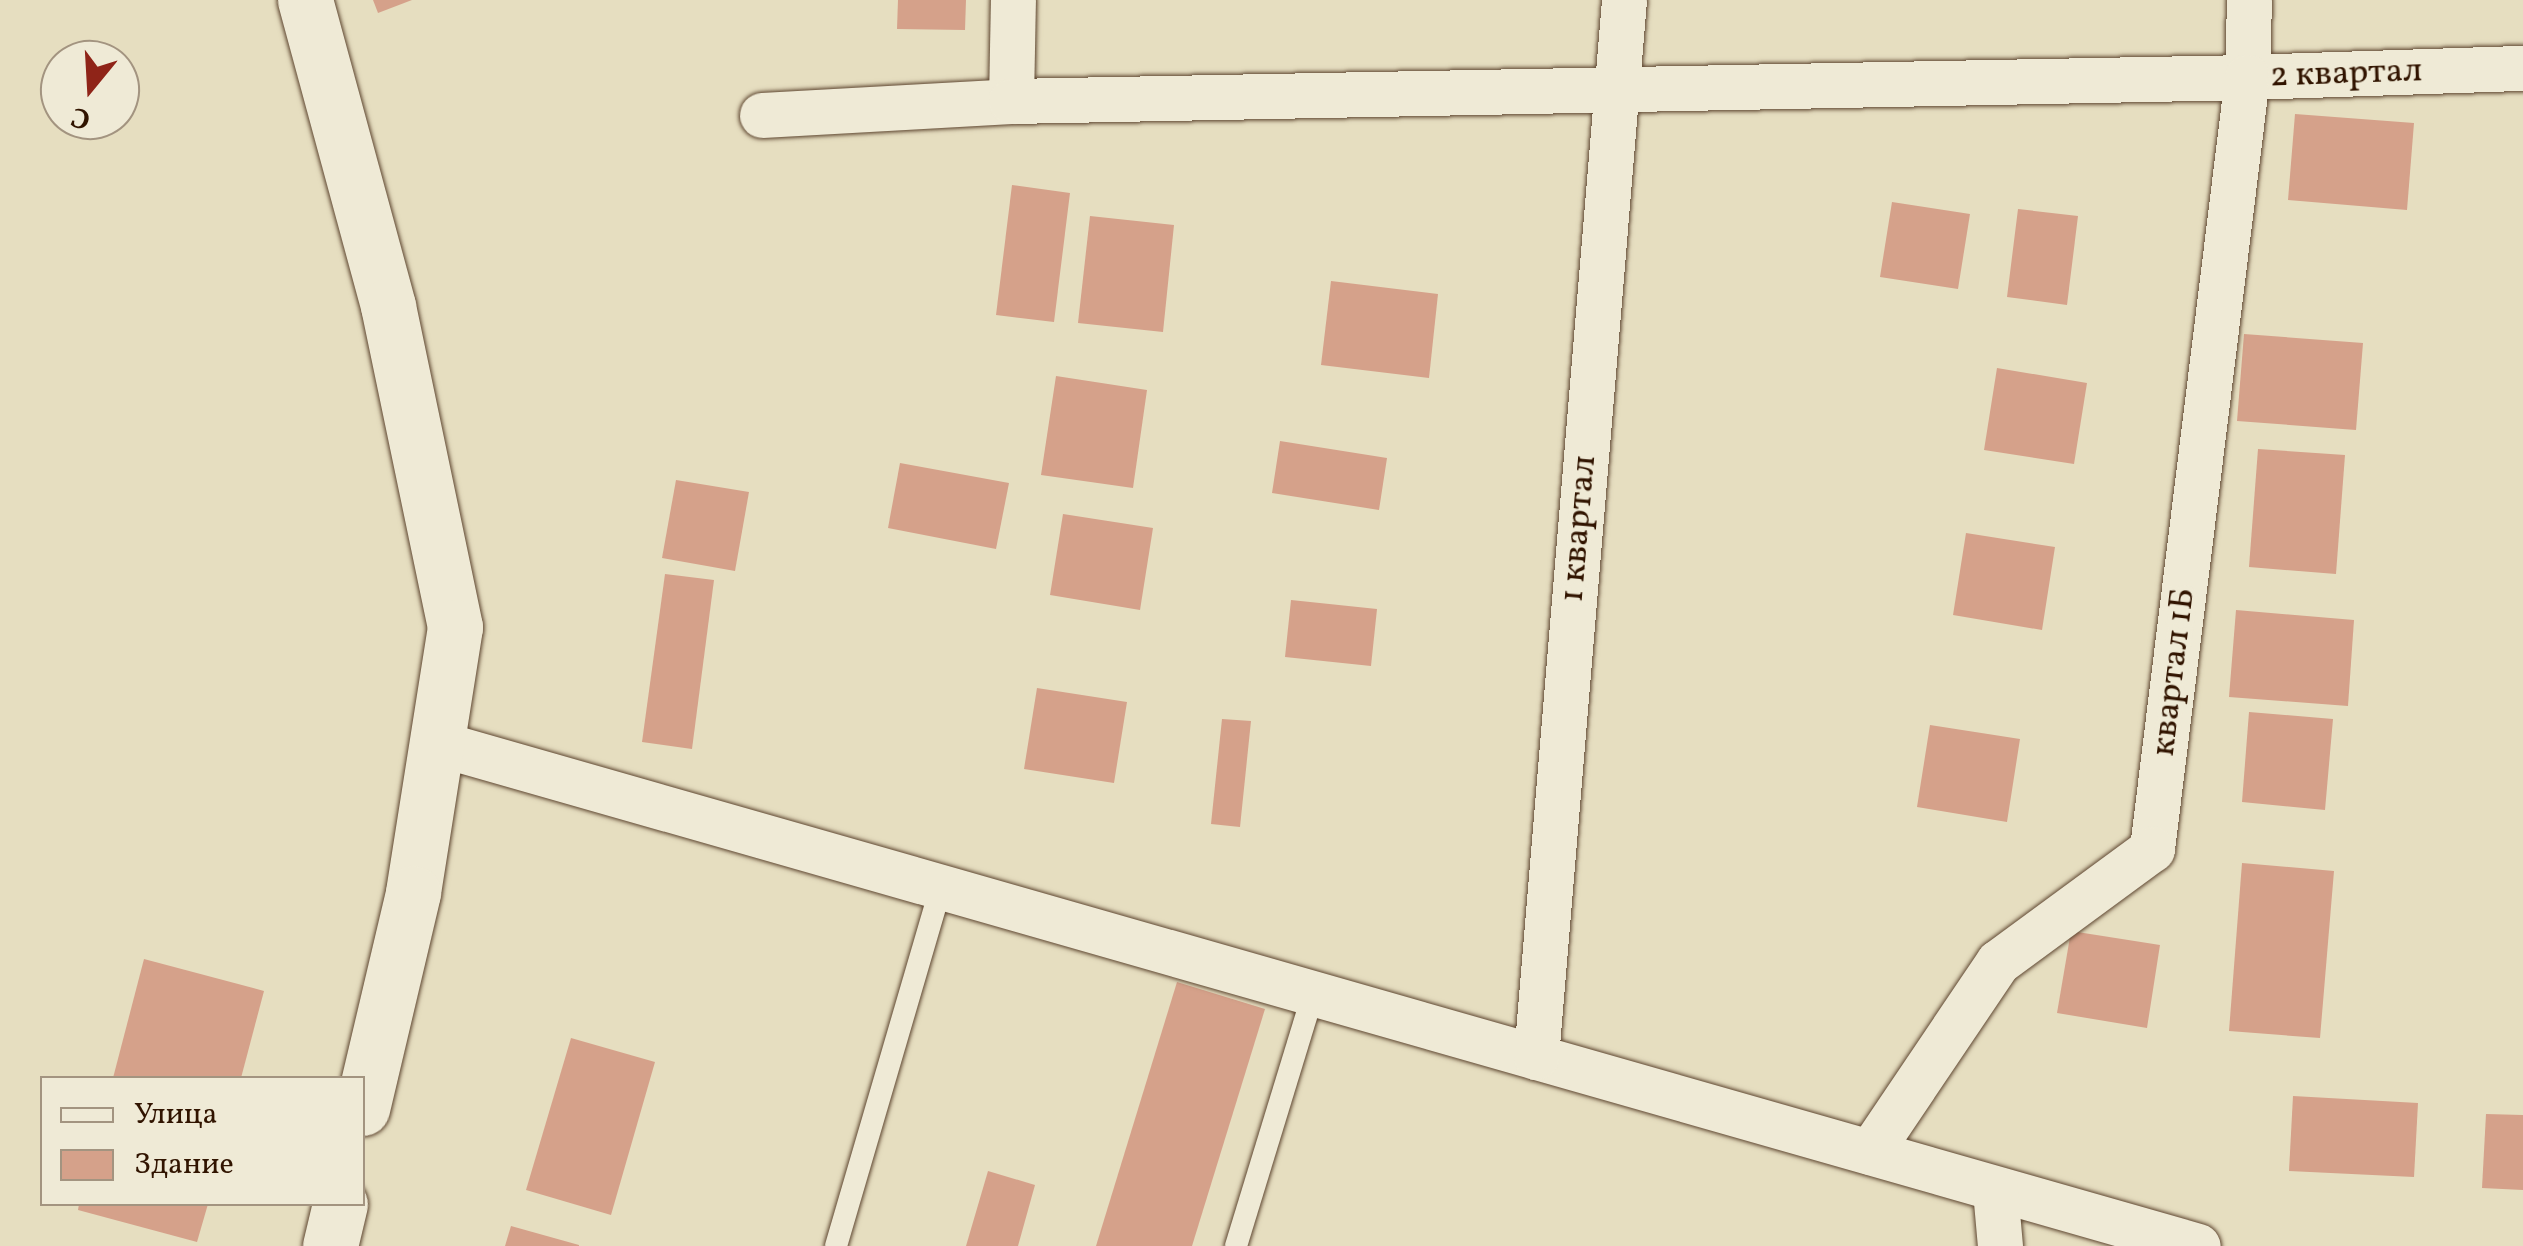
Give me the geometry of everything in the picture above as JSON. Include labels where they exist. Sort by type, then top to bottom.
[{"type":"street","points":[[305,0],[388,306],[455,627],[413,893],[365,1095]]},
{"type":"street","points":[[1011,101],[1013,0]]},
{"type":"street","name":"1 квартал","points":[[1536,1057],[1624,0]]},
{"type":"street","name":"2 квартал","points":[[2249,0],[2247,77],[2523,68]]},
{"type":"street","points":[[762,115],[1011,101],[2247,77]]},
{"type":"street","name":"квартал 1Б","points":[[1870,1152],[1998,962],[2152,849],[2247,77]]},
{"type":"street","points":[[437,743],[2198,1246]]},
{"type":"street","points":[[1995,1190],[2000,1246]]},
{"type":"street","points":[[330,1246],[340,1206]]},
{"type":"lane","points":[[836,1246],[941,888]]},
{"type":"lane","points":[[1236,1246],[1313,994]]},
{"type":"building","points":[[373,0],[412,0],[378,13]]},
{"type":"building","points":[[898,0],[966,0],[965,30],[897,29]]},
{"type":"building","points":[[2295,114],[2414,123],[2407,210],[2288,200]]},
{"type":"building","points":[[1012,185],[1070,193],[1054,322],[996,315]]},
{"type":"building","points":[[1892,202],[1970,214],[1958,289],[1880,277]]},
{"type":"building","points":[[2018,209],[2078,216],[2067,305],[2007,297]]},
{"type":"building","points":[[1090,216],[1174,225],[1163,332],[1078,323]]},
{"type":"building","points":[[1331,281],[1438,294],[1429,378],[1321,365]]},
{"type":"building","points":[[2244,334],[2363,343],[2356,430],[2237,421]]},
{"type":"building","points":[[1997,368],[2087,383],[2074,464],[1984,450]]},
{"type":"building","points":[[1056,376],[1147,390],[1133,488],[1041,475]]},
{"type":"building","points":[[1280,441],[1387,458],[1379,510],[1272,493]]},
{"type":"building","points":[[2258,449],[2345,455],[2336,574],[2249,567]]},
{"type":"building","points":[[900,463],[1009,483],[996,549],[888,528]]},
{"type":"building","points":[[676,480],[749,492],[735,571],[662,558]]},
{"type":"building","points":[[1063,514],[1153,528],[1140,610],[1050,595]]},
{"type":"building","points":[[1966,533],[2055,547],[2042,630],[1953,615]]},
{"type":"building","points":[[665,574],[714,580],[692,749],[642,742]]},
{"type":"building","points":[[1291,600],[1377,609],[1371,666],[1285,657]]},
{"type":"building","points":[[2236,610],[2354,620],[2348,706],[2229,697]]},
{"type":"building","points":[[1037,688],[1127,702],[1114,783],[1024,769]]},
{"type":"building","points":[[2249,712],[2333,719],[2325,810],[2242,802]]},
{"type":"building","points":[[1222,719],[1251,721],[1240,827],[1211,824]]},
{"type":"building","points":[[1930,725],[2020,739],[2007,822],[1917,807]]},
{"type":"building","points":[[2242,863],[2334,871],[2320,1038],[2229,1031]]},
{"type":"building","points":[[2071,931],[2160,945],[2147,1028],[2057,1013]]},
{"type":"building","points":[[144,959],[264,991],[242,1076],[114,1076]]},
{"type":"building","points":[[1177,982],[1265,1009],[1192,1246],[1096,1246]]},
{"type":"building","points":[[571,1038],[655,1062],[611,1215],[526,1190]]},
{"type":"building","points":[[2293,1096],[2418,1103],[2414,1177],[2289,1171]]},
{"type":"building","points":[[2486,1114],[2523,1115],[2523,1190],[2482,1188]]},
{"type":"building","points":[[988,1171],[1035,1185],[1018,1246],[966,1246]]},
{"type":"building","points":[[79,1206],[207,1206],[197,1242],[78,1210]]},
{"type":"building","points":[[511,1226],[579,1245],[579,1246],[505,1246]]}]
